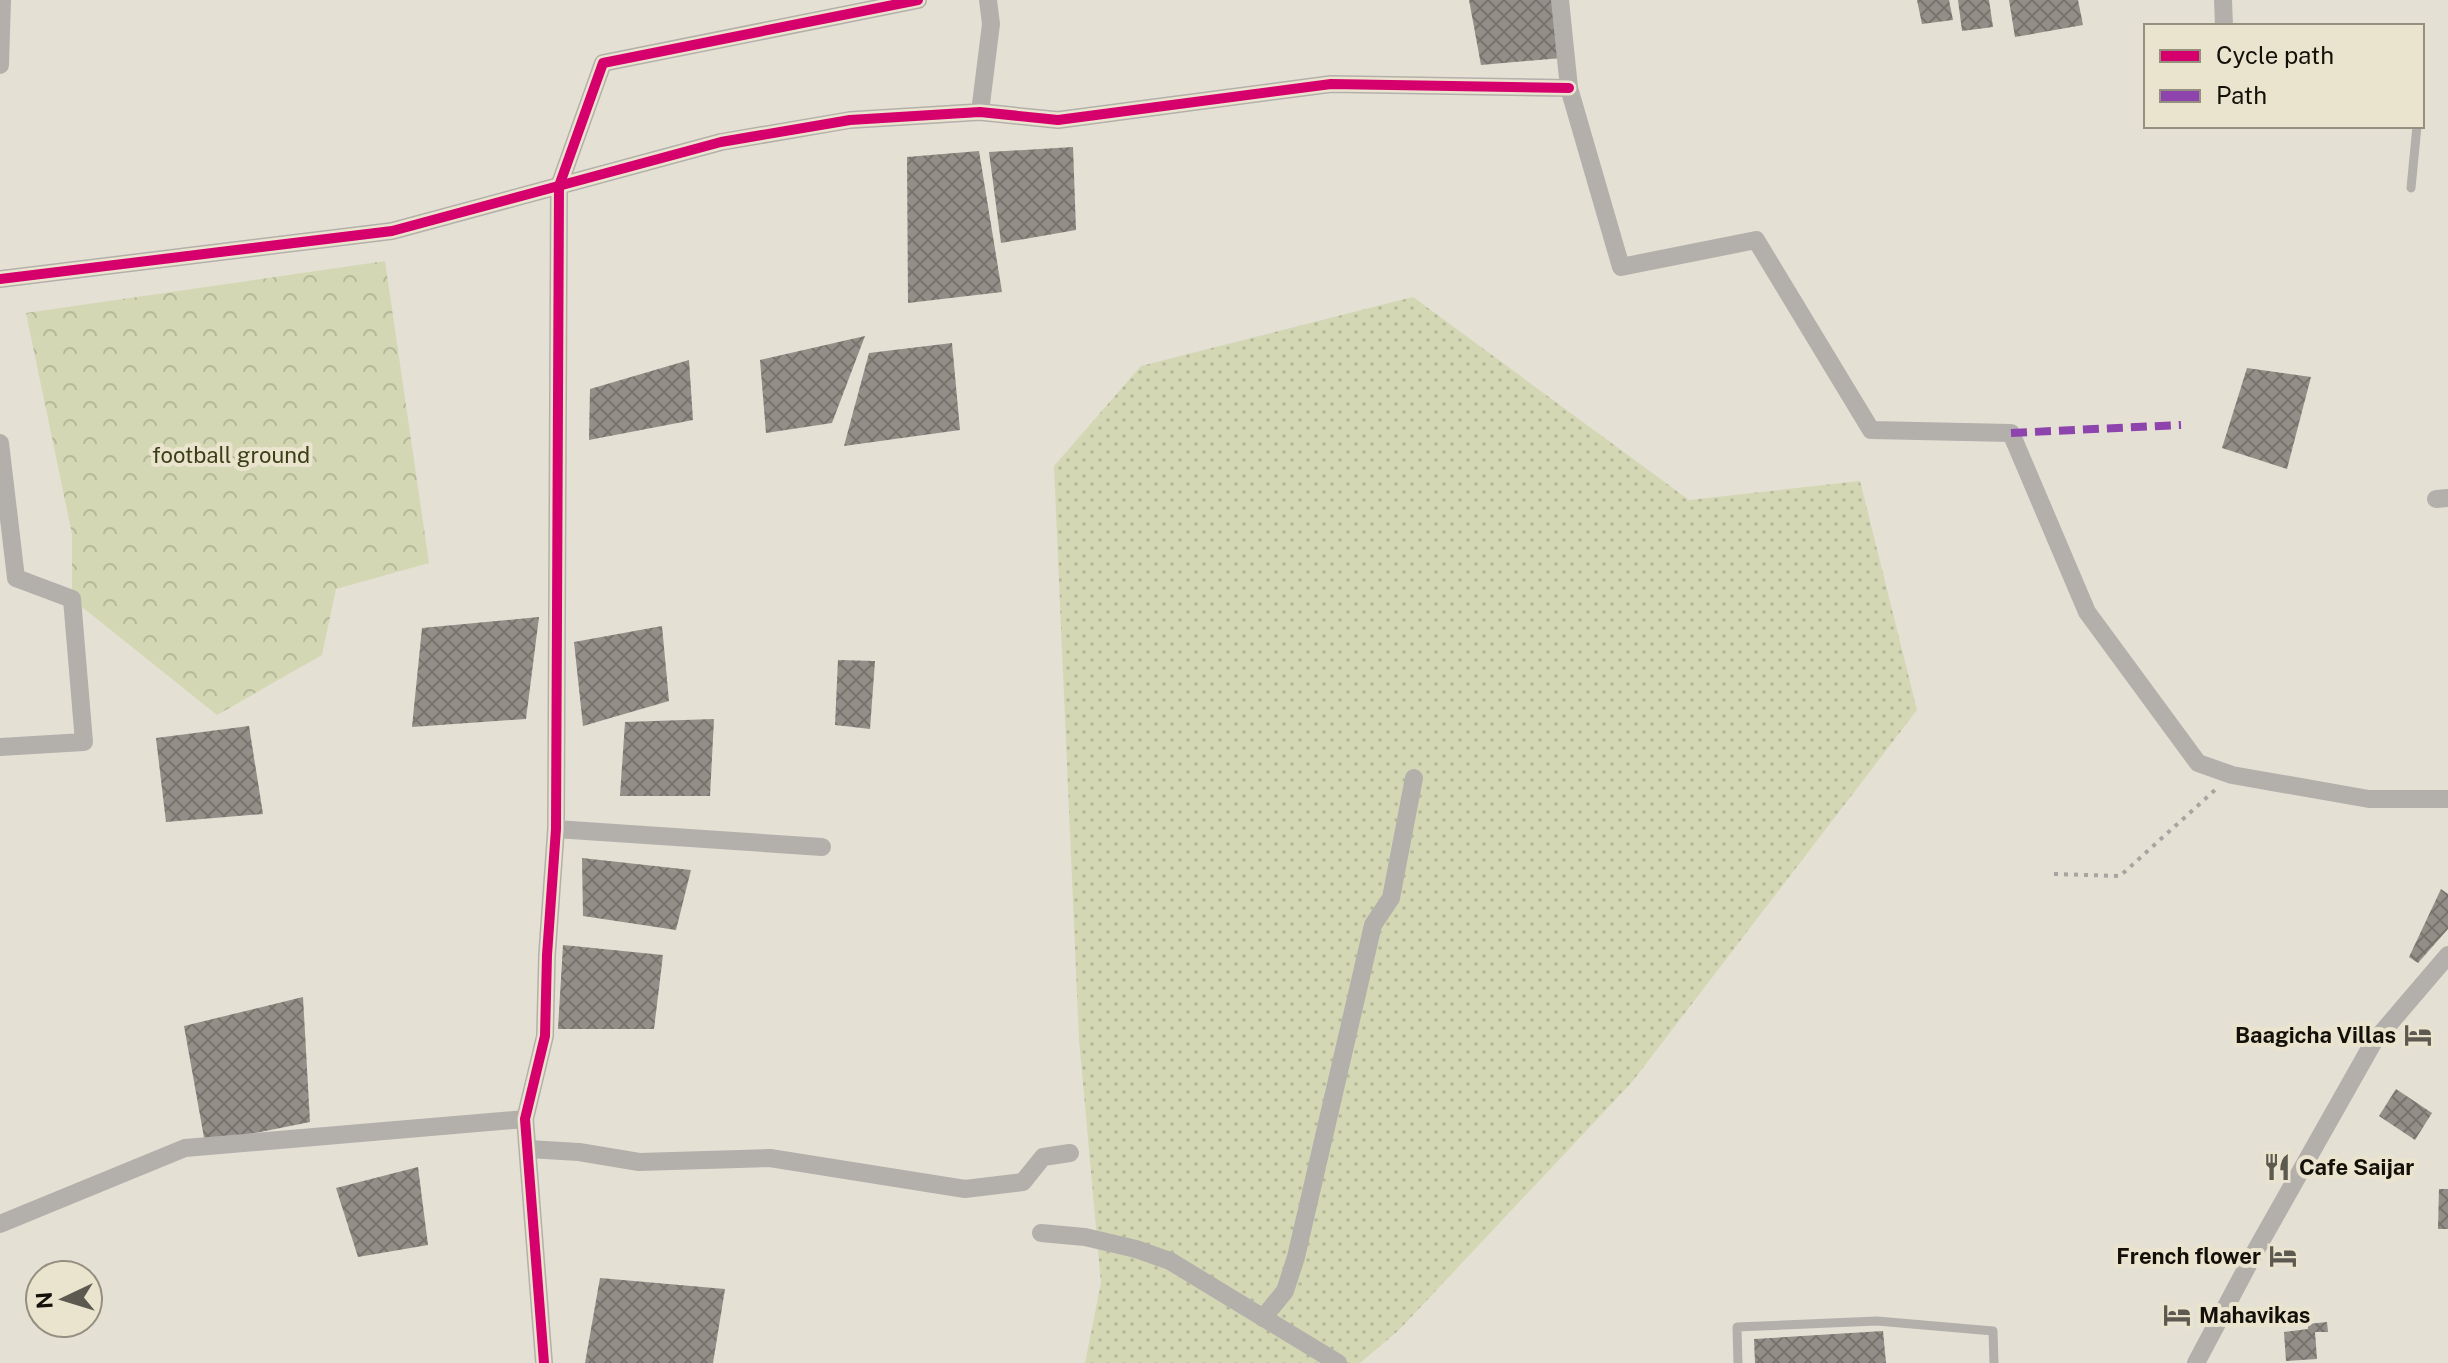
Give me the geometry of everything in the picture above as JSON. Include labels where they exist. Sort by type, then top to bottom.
[{"type":"street","points":[[0,65],[2,0]]},
{"type":"street","points":[[544,1363],[525,1119],[545,1036],[556,829],[559,186],[603,63],[918,0]]},
{"type":"street","points":[[980,112],[991,24],[988,0]]},
{"type":"street","points":[[1560,0],[1569,88],[1621,267],[1756,240],[1871,430],[2011,433],[2087,612],[2198,763],[2232,775],[2306,790],[2369,799],[2448,799]]},
{"type":"street","points":[[2223,0],[2224,24]]},
{"type":"street","points":[[0,279],[392,231],[735,140],[850,120],[980,112],[1058,120],[1331,84],[1569,88]]},
{"type":"street","points":[[0,443],[16,578],[72,599],[84,742],[0,747]]},
{"type":"street","points":[[1263,1318],[1285,1291],[1296,1257],[1373,925],[1391,898],[1414,778]]},
{"type":"street","points":[[556,829],[822,847]]},
{"type":"street","points":[[2196,1363],[2373,1043],[2448,955]]},
{"type":"street","points":[[0,1224],[185,1148],[525,1119]]},
{"type":"street","points":[[528,1149],[579,1152],[639,1162],[770,1158],[965,1189],[1023,1182],[1043,1157],[1070,1153]]},
{"type":"street","points":[[1041,1233],[1085,1237],[1170,1261],[1338,1363]]},
{"type":"lane","points":[[2411,188],[2417,128]]},
{"type":"lane","points":[[1738,1363],[1737,1327],[1877,1321],[1993,1331],[1994,1363]]},
{"type":"path","points":[[2054,874],[2120,876],[2232,775]]},
{"type":"green space","name":"football ground","points":[[385,261],[429,563],[336,589],[322,655],[217,715],[72,599],[72,534],[26,313]]},
{"type":"green space","points":[[1413,297],[1689,500],[1860,481],[1917,710],[1632,1082],[1399,1330],[1360,1363],[1085,1363],[1101,1283],[1079,1039],[1054,466],[1141,366]]},
{"type":"building","points":[[1469,0],[1553,0],[1562,58],[1481,65]]},
{"type":"building","points":[[1917,0],[1949,0],[1953,20],[1922,24]]},
{"type":"building","points":[[1958,0],[1989,0],[1993,27],[1962,31]]},
{"type":"building","points":[[2009,0],[2078,0],[2083,25],[2015,37]]},
{"type":"building","points":[[1073,147],[1076,230],[1001,243],[989,152]]},
{"type":"building","points":[[979,151],[1002,292],[908,303],[907,157]]},
{"type":"building","points":[[865,336],[832,423],[766,433],[760,360]]},
{"type":"building","points":[[952,343],[960,430],[844,446],[869,353]]},
{"type":"building","points":[[689,360],[693,420],[589,440],[590,389]]},
{"type":"building","points":[[2247,368],[2311,377],[2287,469],[2222,448]]},
{"type":"building","points":[[539,617],[526,719],[412,727],[422,628]]},
{"type":"building","points":[[662,626],[669,701],[583,726],[574,642]]},
{"type":"building","points":[[838,660],[875,661],[870,729],[835,725]]},
{"type":"building","points":[[714,719],[710,796],[620,796],[625,722]]},
{"type":"building","points":[[249,726],[263,814],[166,822],[156,738]]},
{"type":"building","points":[[582,858],[691,870],[676,930],[583,916]]},
{"type":"building","points":[[2441,889],[2448,894],[2448,929],[2418,963],[2409,957]]},
{"type":"building","points":[[563,945],[663,955],[654,1029],[558,1029]]},
{"type":"building","points":[[303,997],[310,1122],[205,1143],[184,1026]]},
{"type":"building","points":[[2396,1089],[2432,1113],[2415,1140],[2379,1116]]},
{"type":"building","points":[[418,1167],[428,1245],[358,1257],[336,1188]]},
{"type":"building","points":[[2439,1189],[2448,1189],[2448,1229],[2438,1229]]},
{"type":"building","points":[[600,1278],[725,1289],[713,1363],[585,1363]]},
{"type":"building","points":[[2327,1322],[2328,1332],[2315,1332],[2317,1359],[2286,1361],[2284,1332],[2308,1329],[2308,1324]]},
{"type":"building","points":[[1883,1331],[1886,1363],[1755,1363],[1754,1339]]},
{"type":"marked path","points":[[2011,433],[2181,425]]},
{"type":"cycle path","points":[[544,1363],[525,1119],[545,1036],[556,829],[559,186],[603,63],[918,0]]},
{"type":"cycle path","points":[[0,279],[392,231],[721,142],[850,120],[980,112],[1058,120],[1331,84],[1569,88]]},
{"type":"place","name":"Baagicha Villas","points":[[2418,1035]]},
{"type":"place","name":"Cafe Saijar","points":[[2277,1167]]},
{"type":"place","name":"French flower","points":[[2283,1256]]},
{"type":"place","name":"Mahavikas","points":[[2177,1315]]}]
